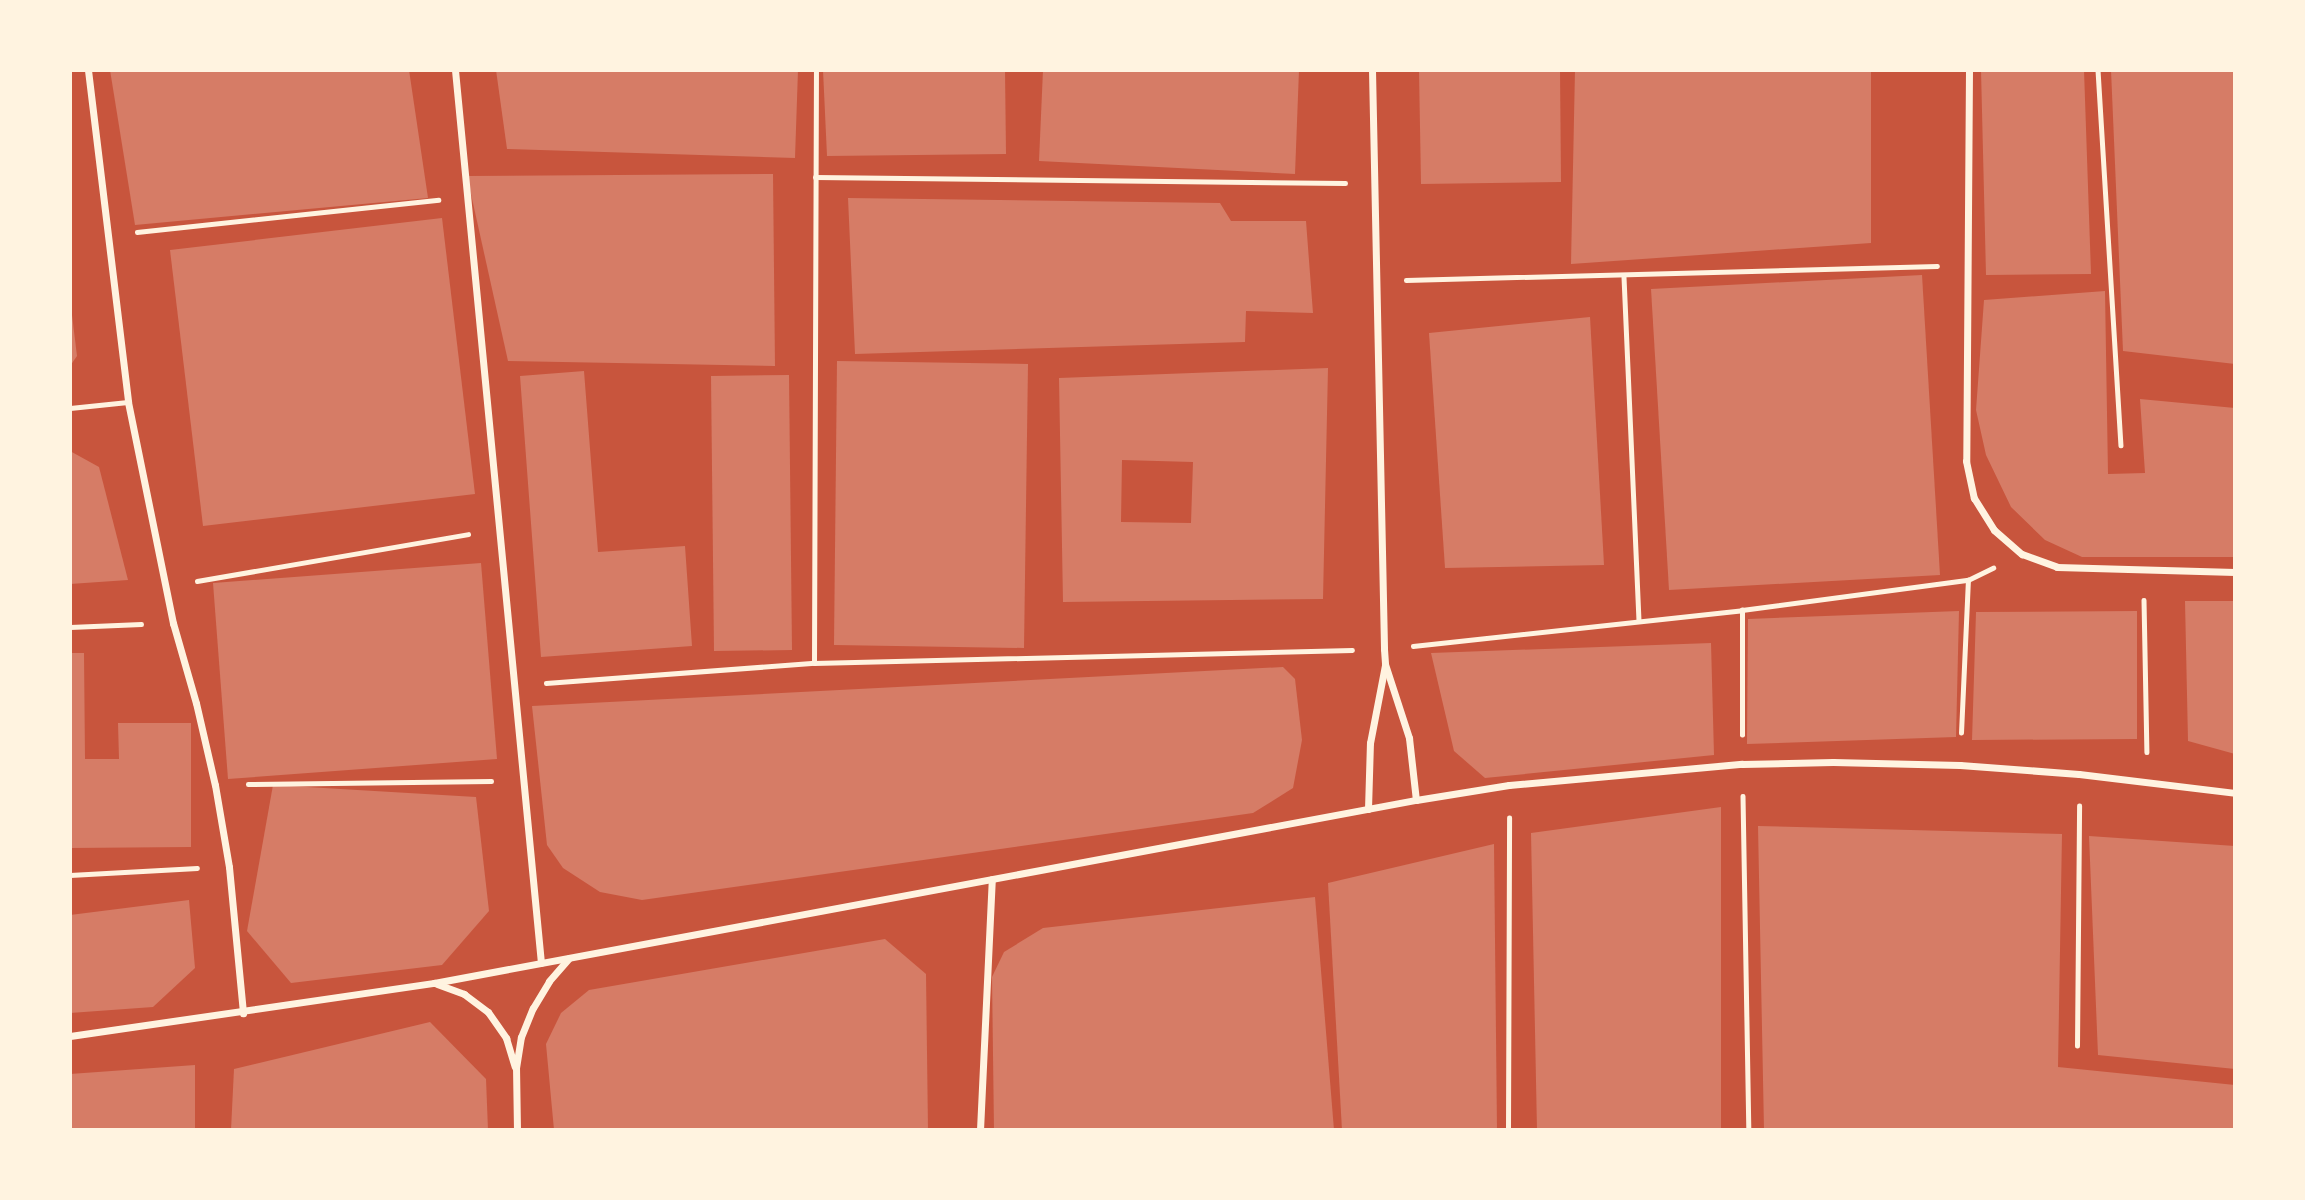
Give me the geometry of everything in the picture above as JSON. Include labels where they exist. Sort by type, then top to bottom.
[{"type":"street","points":[[88,70],[128,402],[173,623],[196,703],[215,785],[229,867],[243,1013]]},
{"type":"street","points":[[455,70],[541,963]]},
{"type":"street","points":[[1372,70],[1384,649],[1385,664],[1409,738],[1416,800]]},
{"type":"street","points":[[1969,70],[1966,461],[1974,498],[1994,530],[2022,554],[2057,567],[2235,572]]},
{"type":"street","points":[[1368,808],[1370,743],[1385,664]]},
{"type":"street","points":[[70,1036],[243,1013],[434,983],[1368,808],[1509,785],[1742,764],[1960,765],[2147,780],[2235,793]]},
{"type":"street","points":[[981,1130],[992,879]]},
{"type":"street","points":[[517,1130],[516,1068],[522,1037],[533,1008],[549,981],[569,958]]},
{"type":"street","points":[[434,983],[464,994],[488,1012],[506,1038],[516,1068]]},
{"type":"lane","points":[[70,408],[128,402]]},
{"type":"path","points":[[814,663],[816,70]]},
{"type":"path","points":[[2098,70],[2121,445]]},
{"type":"path","points":[[816,177],[1374,183]]},
{"type":"path","points":[[107,235],[467,197]]},
{"type":"path","points":[[1375,280],[1624,276],[1969,265]]},
{"type":"path","points":[[1624,276],[1639,621]]},
{"type":"path","points":[[165,587],[499,528]]},
{"type":"path","points":[[514,686],[814,663],[1384,649],[1742,610],[1968,580],[2022,554]]},
{"type":"path","points":[[2143,571],[2147,780]]},
{"type":"path","points":[[1960,765],[1968,580]]},
{"type":"path","points":[[1742,610],[1749,1130]]},
{"type":"path","points":[[70,627],[173,623]]},
{"type":"path","points":[[2077,1046],[2079,774]]},
{"type":"path","points":[[215,785],[523,780]]},
{"type":"path","points":[[1508,1130],[1509,785]]},
{"type":"path","points":[[70,875],[229,867]]},
{"type":"building","points":[[110,70],[409,70],[428,198],[135,225]]},
{"type":"building","points":[[496,70],[798,70],[795,158],[507,149]]},
{"type":"building","points":[[823,70],[1005,70],[1006,154],[827,156]]},
{"type":"building","points":[[1043,70],[1299,70],[1295,174],[1039,161]]},
{"type":"building","points":[[1419,70],[1560,70],[1561,182],[1421,184]]},
{"type":"building","points":[[1575,70],[1871,70],[1871,243],[1571,264]]},
{"type":"building","points":[[1981,70],[2084,70],[2091,274],[1986,275]]},
{"type":"building","points":[[2111,70],[2235,70],[2235,364],[2123,351]]},
{"type":"building","points":[[773,174],[775,366],[508,361],[467,176]]},
{"type":"building","points":[[848,198],[1220,203],[1231,221],[1306,221],[1313,313],[1246,311],[1245,342],[855,354]]},
{"type":"building","points":[[442,218],[475,494],[203,526],[170,250]]},
{"type":"building","points":[[1922,275],[1940,575],[1669,590],[1651,289]]},
{"type":"building","points":[[2105,291],[2108,474],[2145,473],[2140,399],[2235,408],[2235,557],[2082,557],[2045,540],[2011,507],[1986,455],[1976,410],[1984,300]]},
{"type":"building","points":[[72,315],[77,356],[70,366],[70,316]]},
{"type":"building","points":[[1590,317],[1604,565],[1445,568],[1429,333]]},
{"type":"building","points":[[837,361],[1028,364],[1024,648],[834,645]]},
{"type":"building","points":[[1328,368],[1323,599],[1063,602],[1059,378]],"holes":[[[1122,460],[1193,462],[1191,523],[1121,522]]]},
{"type":"building","points":[[584,371],[598,552],[685,546],[692,646],[541,657],[520,376]]},
{"type":"building","points":[[789,375],[792,650],[714,651],[711,376]]},
{"type":"building","points":[[70,451],[99,467],[128,580],[70,584]]},
{"type":"building","points":[[481,563],[497,759],[228,779],[213,583]]},
{"type":"building","points":[[2185,601],[2235,601],[2235,754],[2188,741]]},
{"type":"building","points":[[1959,611],[1956,737],[1747,744],[1748,619]]},
{"type":"building","points":[[2137,611],[2137,739],[1972,740],[1976,612]]},
{"type":"building","points":[[1711,643],[1714,755],[1485,778],[1454,751],[1431,653]]},
{"type":"building","points":[[70,653],[84,653],[85,759],[119,759],[118,723],[191,723],[191,847],[70,848]]},
{"type":"building","points":[[1283,667],[1295,679],[1302,740],[1293,788],[1253,813],[642,900],[600,892],[563,868],[547,845],[532,706]]},
{"type":"building","points":[[273,785],[476,797],[489,911],[442,965],[291,983],[247,931]]},
{"type":"building","points":[[1721,807],[1721,1130],[1537,1130],[1531,833]]},
{"type":"building","points":[[1758,826],[2062,834],[2058,1067],[2235,1085],[2235,1130],[1764,1130]]},
{"type":"building","points":[[2089,836],[2235,846],[2235,1069],[2098,1055]]},
{"type":"building","points":[[1494,844],[1497,1130],[1342,1130],[1328,883]]},
{"type":"building","points":[[1315,897],[1334,1130],[994,1130],[992,977],[1004,952],[1043,928]]},
{"type":"building","points":[[189,900],[195,968],[153,1007],[70,1013],[70,915]]},
{"type":"building","points":[[885,939],[926,974],[928,1130],[554,1130],[546,1044],[561,1013],[589,990]]},
{"type":"building","points":[[430,1022],[486,1079],[488,1130],[231,1130],[234,1069]]},
{"type":"building","points":[[195,1065],[195,1130],[70,1130],[70,1074]]}]
